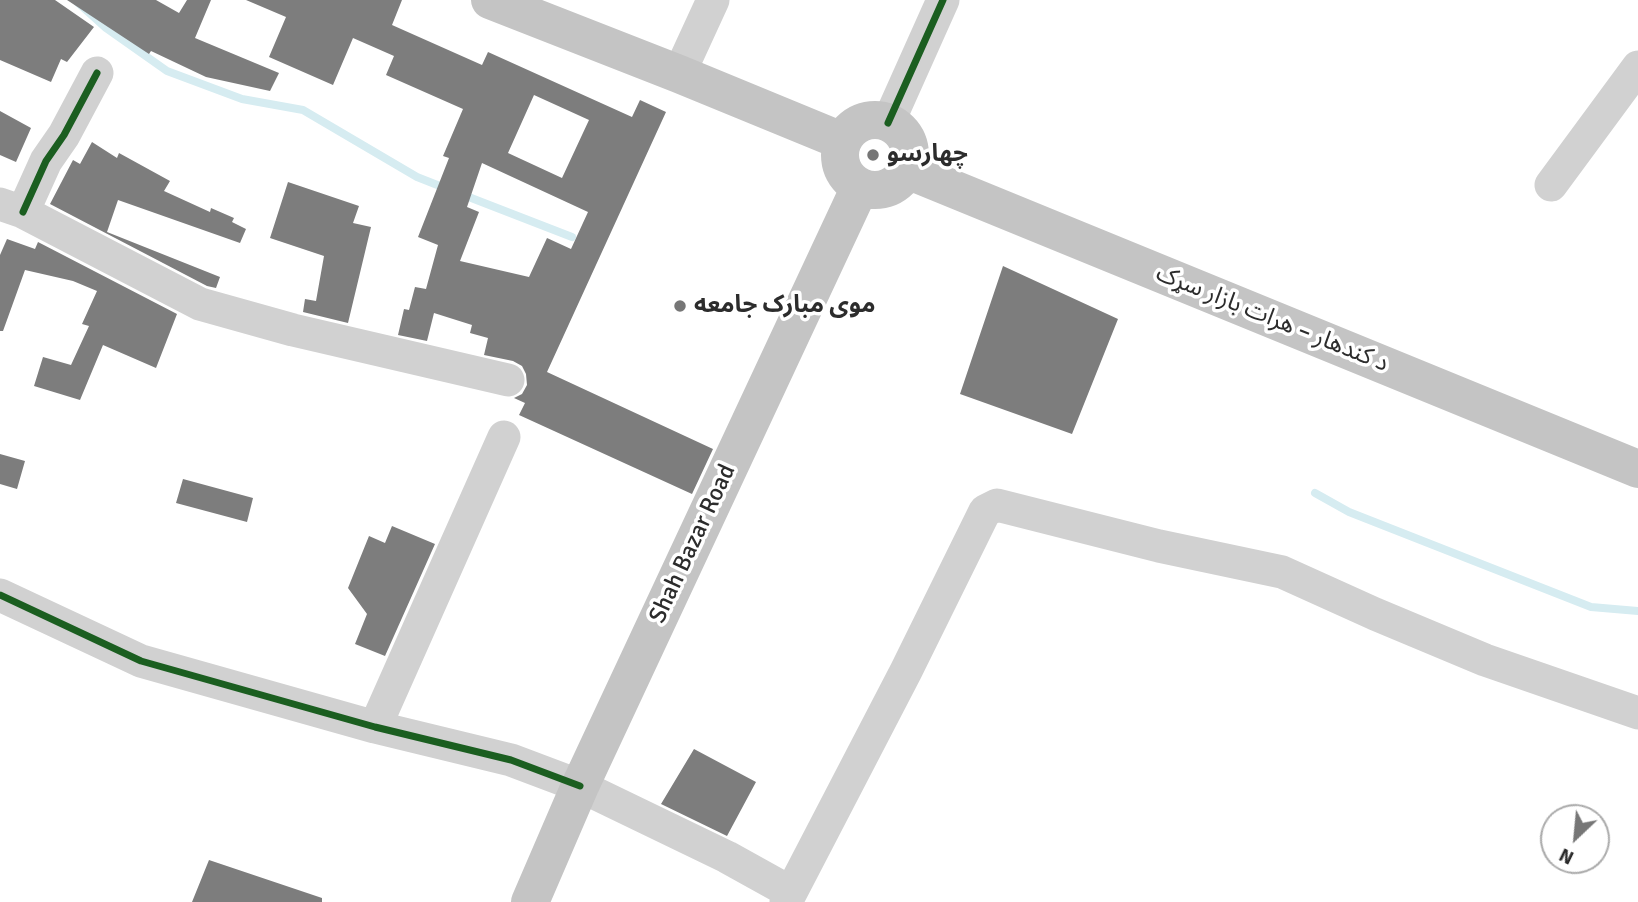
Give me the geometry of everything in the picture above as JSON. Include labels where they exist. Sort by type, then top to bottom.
[{"type":"main road","points":[[490,0],[842,141]]},
{"type":"main road","points":[[870,120],[888,123],[903,134],[907,143],[910,152],[907,170],[892,186],[881,190],[860,187],[851,181],[840,162],[842,141],[847,133],[862,122],[870,120]]},
{"type":"main road","name":"د کندهار – هرات بازار سړک","points":[[907,170],[1638,468]]},
{"type":"main road","name":"Shah Bazar Road","points":[[530,902],[580,786],[860,187]]},
{"type":"street","points":[[679,74],[713,0]]},
{"type":"street","points":[[888,123],[943,0]]},
{"type":"street","points":[[1551,185],[1638,67]]},
{"type":"street","points":[[97,74],[64,135],[12,208],[200,304],[293,330],[508,380]]},
{"type":"street","points":[[375,727],[504,437]]},
{"type":"street","points":[[0,595],[141,661],[375,727],[511,760],[580,786],[727,857],[788,897],[906,671],[985,511],[997,505],[1159,546],[1282,572],[1485,660],[1638,713]]},
{"type":"building","points":[[0,0],[55,0],[94,27],[67,62],[61,59],[51,82],[0,60]]},
{"type":"building","points":[[67,0],[156,0],[179,13],[187,0],[211,0],[195,38],[279,73],[270,91],[206,77],[151,51],[149,54]]},
{"type":"building","points":[[246,0],[402,0],[392,25],[482,65],[488,52],[632,117],[640,100],[666,112],[547,372],[713,449],[692,494],[519,415],[525,403],[514,398],[522,394],[527,385],[522,366],[513,361],[484,355],[488,338],[470,333],[472,325],[434,313],[427,341],[398,335],[404,309],[409,310],[415,287],[426,289],[438,245],[418,237],[449,158],[443,156],[463,109],[386,75],[394,56],[353,38],[333,85],[269,57],[286,17]],"holes":[[[534,95],[589,120],[562,178],[508,153]],[[482,163],[588,212],[571,249],[547,238],[529,277],[460,261],[479,212],[467,207]]]},
{"type":"building","points":[[0,111],[31,128],[16,162],[0,155]]},
{"type":"building","points":[[92,142],[117,158],[119,153],[170,181],[164,191],[210,212],[211,208],[234,218],[232,222],[246,229],[240,243],[118,200],[107,232],[220,277],[216,288],[207,286],[50,204],[73,160],[80,164]]},
{"type":"building","points":[[288,182],[359,206],[353,223],[371,227],[348,323],[303,312],[305,299],[316,301],[324,256],[270,238]]},
{"type":"building","points":[[7,239],[35,249],[38,242],[177,314],[156,368],[103,345],[80,400],[34,386],[43,357],[71,365],[89,326],[82,324],[97,291],[73,281],[25,270],[3,331],[0,331],[0,255]]},
{"type":"building","points":[[1003,266],[1118,319],[1072,434],[960,394]]},
{"type":"building","points":[[0,454],[25,461],[17,489],[0,484]]},
{"type":"building","points":[[183,479],[253,498],[247,522],[176,503]]},
{"type":"building","points":[[392,526],[435,544],[385,656],[355,644],[367,614],[348,588],[369,536],[385,543]]},
{"type":"building","points":[[694,749],[756,782],[727,836],[661,804]]},
{"type":"building","points":[[209,860],[322,898],[322,902],[192,902]]},
{"type":"waterway","points":[[75,0],[106,28],[167,71],[242,99],[303,110],[417,177],[445,188]]},
{"type":"waterway","points":[[461,194],[572,237]]},
{"type":"waterway","points":[[1315,493],[1349,512],[1591,607],[1638,611]]},
{"type":"cycle path","points":[[888,123],[943,0]]},
{"type":"cycle path","points":[[23,212],[46,161],[64,135],[97,73]]},
{"type":"cycle path","points":[[0,595],[141,661],[375,727],[511,760],[580,786]]},
{"type":"place","name":"چهارسو","points":[[873,155]]},
{"type":"place","name":"موی مبارک جامعه","points":[[680,306]]}]
